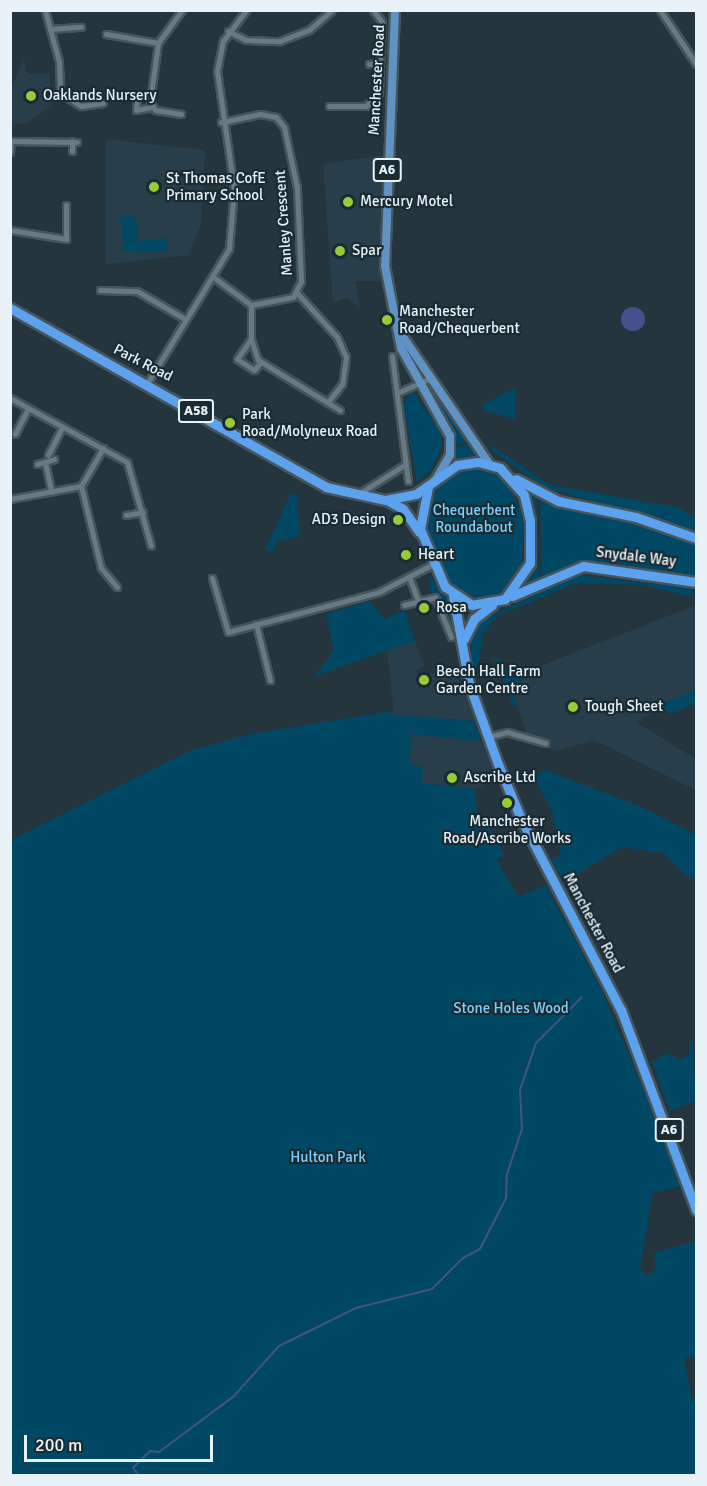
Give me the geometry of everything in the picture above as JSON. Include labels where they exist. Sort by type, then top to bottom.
[{"type":"highway","name":"Park Road","points":[[10,308],[148,382],[298,475],[356,495],[385,500],[409,515],[424,542]]},
{"type":"highway","name":"A58","points":[[453,595],[433,564],[424,542],[419,518],[428,487],[436,478],[457,465],[490,465],[511,476]]},
{"type":"highway","name":"Snydale Way","points":[[511,476],[558,501],[636,517],[696,538]]},
{"type":"highway","points":[[463,651],[469,624],[494,604],[505,599],[526,574],[531,552],[528,506],[511,476]]},
{"type":"highway","name":"Park Road","points":[[385,500],[428,487]]},
{"type":"highway","name":"Snydale Way","points":[[505,599],[583,566],[696,582]]},
{"type":"highway","points":[[453,595],[472,604],[494,604]]},
{"type":"highway","name":"Manchester Road","points":[[453,595],[463,651],[488,737],[521,819],[621,1010],[696,1209]]},
{"type":"main road","name":"Manchester Road","points":[[395,10],[384,239],[386,282],[398,329],[450,436],[450,455],[436,478]]},
{"type":"main road","name":"Manchester Road","points":[[424,381],[490,465]]},
{"type":"street","points":[[45,10],[60,93],[81,106],[103,103]]},
{"type":"street","points":[[152,107],[158,43],[182,10]]},
{"type":"street","points":[[228,31],[242,39],[280,41],[309,30],[332,10]]},
{"type":"street","points":[[329,106],[337,100],[374,102],[380,63],[382,22],[373,10]]},
{"type":"street","points":[[660,10],[696,64]]},
{"type":"street","points":[[148,382],[185,318],[216,279],[229,249],[235,206],[221,122],[217,71],[228,31],[242,12]]},
{"type":"street","points":[[50,29],[78,27],[75,35]]},
{"type":"street","points":[[106,34],[158,43]]},
{"type":"street","points":[[369,64],[380,63]]},
{"type":"street","points":[[137,100],[136,110],[152,107],[181,114]]},
{"type":"street","name":"Manley Crescent","points":[[221,122],[260,114],[276,117],[284,127],[297,189],[297,293],[251,305]]},
{"type":"street","points":[[10,152],[11,141],[74,142],[72,151]]},
{"type":"street","points":[[10,230],[66,239],[66,206]]},
{"type":"street","points":[[216,279],[251,305],[250,339],[260,363],[340,410]]},
{"type":"street","points":[[100,290],[137,291],[185,318]]},
{"type":"street","points":[[297,293],[337,337],[346,357],[342,384],[328,402]]},
{"type":"street","points":[[250,339],[237,359],[255,370],[260,363]]},
{"type":"street","points":[[392,356],[408,481]]},
{"type":"street","points":[[397,393],[424,381]]},
{"type":"street","points":[[10,398],[103,448],[130,466],[151,546]]},
{"type":"street","points":[[10,426],[16,432],[28,408]]},
{"type":"street","points":[[48,455],[63,427]]},
{"type":"street","points":[[103,448],[81,486],[101,568],[117,587]]},
{"type":"street","points":[[37,464],[54,459]]},
{"type":"street","points":[[45,462],[51,491]]},
{"type":"street","points":[[356,495],[406,464]]},
{"type":"street","points":[[10,499],[81,486]]},
{"type":"street","points":[[126,515],[143,512]]},
{"type":"street","points":[[212,578],[228,632],[331,607],[409,577],[433,564]]},
{"type":"street","points":[[409,577],[418,600]]},
{"type":"street","points":[[404,605],[418,600],[437,599],[451,637]]},
{"type":"street","points":[[256,624],[270,680]]},
{"type":"street","points":[[488,737],[514,733],[545,743]]},
{"type":"shaded area","name":"Oaklands Nursery","points":[[24,60],[27,74],[49,74],[52,105],[27,123],[11,124],[11,88]]},
{"type":"shaded area","name":"St Thomas CofE Primary School","points":[[106,139],[205,150],[201,224],[189,255],[106,264]]},
{"type":"shaded area","points":[[384,155],[381,281],[355,281],[360,308],[347,298],[333,302],[323,164]]},
{"type":"shaded area","points":[[633,307],[638,308],[644,314],[644,324],[638,330],[633,331],[628,330],[622,324],[621,319],[622,314],[628,308]]},
{"type":"shaded area","points":[[696,605],[696,690],[636,722],[696,759],[696,790],[594,740],[557,751],[529,741],[510,685],[523,680],[521,674]]},
{"type":"shaded area","name":"Beech Hall Farm Garden Centre","points":[[415,641],[424,666],[416,670],[418,679],[441,669],[456,672],[475,721],[394,715],[387,650]]},
{"type":"shaded area","points":[[412,734],[481,741],[494,771],[479,772],[484,786],[475,789],[422,783],[408,766]]},
{"type":"green space","points":[[136,215],[138,241],[166,238],[168,252],[124,251],[120,216]]},
{"type":"green space","points":[[428,388],[468,441],[455,445],[449,421]]},
{"type":"green space","points":[[515,388],[515,419],[483,410],[483,404]]},
{"type":"green space","points":[[413,391],[440,431],[442,446],[432,469],[417,482],[403,403]]},
{"type":"green space","points":[[471,444],[481,458],[454,462],[455,447]]},
{"type":"green space","points":[[492,446],[550,485],[677,507],[696,518],[696,530],[546,488],[492,451]]},
{"type":"green space","name":"Chequerbent Roundabout","points":[[478,468],[507,480],[525,520],[521,572],[502,594],[482,600],[449,584],[424,518],[440,482],[459,470]]},
{"type":"green space","points":[[529,490],[536,494],[539,578],[526,584],[535,560]]},
{"type":"green space","points":[[291,493],[297,495],[300,537],[277,541],[273,551],[265,551]]},
{"type":"green space","points":[[540,497],[637,521],[696,543],[696,578],[582,562],[542,577]]},
{"type":"green space","points":[[576,575],[690,588],[696,598],[643,585],[576,583],[497,616],[482,635],[479,666],[471,669],[471,643],[479,622]]},
{"type":"green space","points":[[430,577],[447,598],[455,620],[450,621],[439,594],[430,592]]},
{"type":"green space","points":[[370,601],[384,619],[404,610],[415,641],[314,676],[334,651],[326,614]]},
{"type":"green space","points":[[488,659],[501,659],[508,671],[521,674],[523,680],[510,685],[517,705],[513,707],[496,662]]},
{"type":"green space","points":[[696,690],[696,703],[671,714],[665,710],[662,704]]},
{"type":"green space","name":"Hulton Park","points":[[394,711],[394,715],[475,721],[481,741],[412,734],[409,765],[423,767],[422,783],[475,789],[477,818],[486,821],[504,855],[497,860],[518,897],[546,885],[603,993],[648,1101],[680,1187],[653,1192],[640,1268],[645,1276],[656,1269],[654,1253],[696,1241],[696,1355],[684,1359],[692,1398],[696,1399],[696,1475],[11,1475],[11,840],[192,750],[256,733]]},
{"type":"green space","points":[[546,770],[641,807],[696,835],[696,875],[689,878],[663,853],[622,847],[564,882],[551,861],[561,855],[551,808],[533,777]]},
{"type":"green space","points":[[692,1034],[696,1101],[670,1111],[652,1062],[667,1053],[679,1060],[689,1056]]},
{"type":"waterway","points":[[139,1476],[133,1468],[150,1451],[159,1452],[234,1396],[279,1346],[356,1308],[432,1289],[463,1258],[480,1249],[506,1198],[507,1174],[522,1129],[520,1090],[536,1043],[582,997]]},
{"type":"place","name":"Oaklands Nursery","points":[[31,96]]},
{"type":"place","name":"St Thomas CofE Primary School","points":[[154,187]]},
{"type":"place","name":"Mercury Motel","points":[[348,202]]},
{"type":"place","name":"Spar","points":[[340,251]]},
{"type":"place","name":"Manchester Road/Chequerbent","points":[[387,320]]},
{"type":"place","name":"Park Road/Molyneux Road","points":[[230,423]]},
{"type":"place","name":"AD3 Design","points":[[398,520]]},
{"type":"place","name":"Heart","points":[[406,555]]},
{"type":"place","name":"Rosa","points":[[424,608]]},
{"type":"place","name":"Beech Hall Farm Garden Centre","points":[[424,680]]},
{"type":"place","name":"Tough Sheet","points":[[573,707]]},
{"type":"place","name":"Ascribe Ltd","points":[[452,778]]},
{"type":"place","name":"Manchester Road/Ascribe Works","points":[[507,803]]},
{"type":"park label","name":"Stone Holes Wood","points":[[511,1009]]}]
